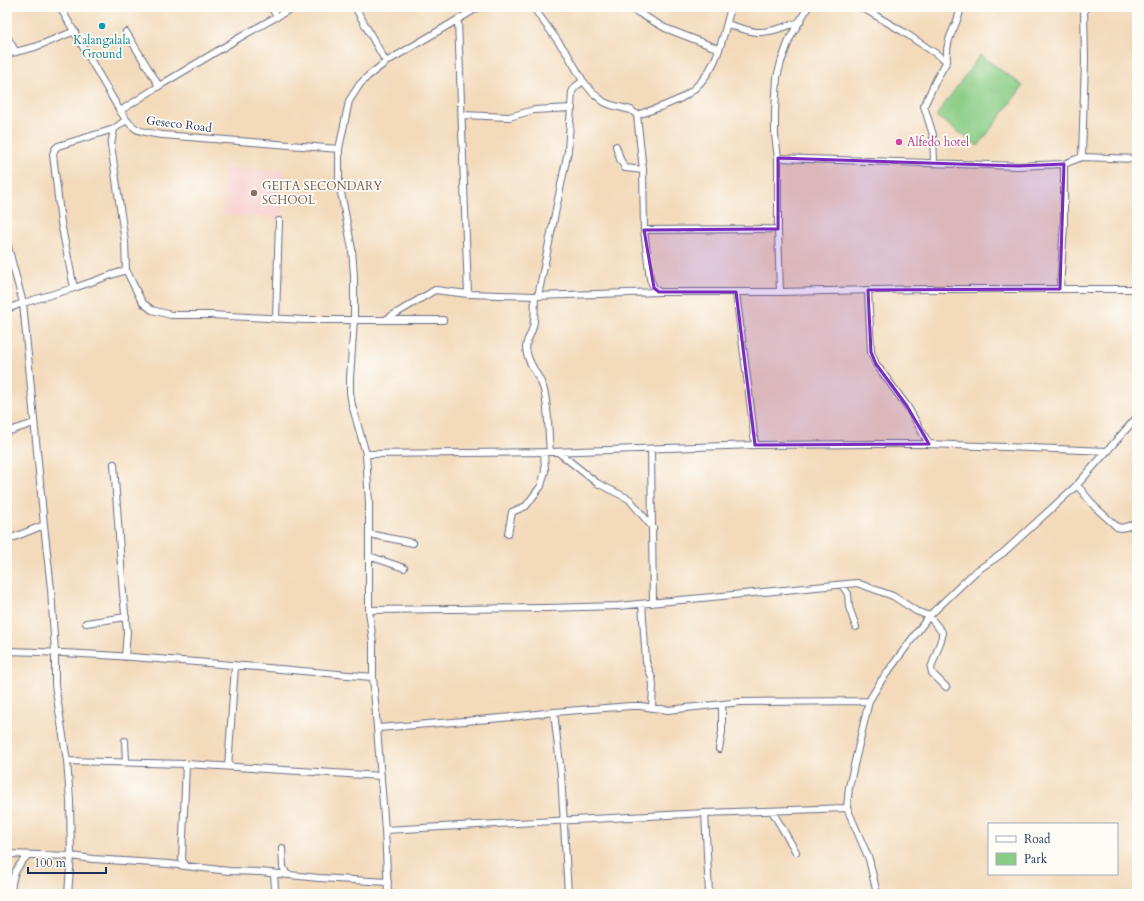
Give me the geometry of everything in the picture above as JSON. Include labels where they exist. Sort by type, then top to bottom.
[{"type":"street","name":"Geseco Road","points":[[60,7],[120,111],[126,120],[136,130],[157,134],[339,149]]},
{"type":"street","points":[[271,7],[277,17]]},
{"type":"street","points":[[120,111],[244,35],[294,7]]},
{"type":"street","points":[[355,7],[386,62]]},
{"type":"street","points":[[388,894],[378,728],[373,677],[366,454],[352,405],[350,392],[354,320],[354,276],[352,249],[339,182],[339,149],[349,101],[354,92],[368,76],[386,62],[479,7]]},
{"type":"street","points":[[533,7],[564,50],[583,81],[593,93],[604,102],[631,110],[637,115],[643,170],[644,230],[650,279],[654,288],[659,292]]},
{"type":"street","points":[[620,7],[632,9],[665,28],[718,49]]},
{"type":"street","points":[[637,115],[663,106],[683,96],[696,87],[714,64],[731,7]]},
{"type":"street","points":[[780,292],[778,158],[775,112],[777,77],[790,38],[808,7]]},
{"type":"street","points":[[860,7],[902,31],[947,61]]},
{"type":"street","points":[[934,162],[933,135],[924,106],[947,61],[946,52],[948,40],[958,20],[961,7]]},
{"type":"street","points":[[1082,157],[1085,60],[1084,7]]},
{"type":"street","points":[[458,20],[468,294]]},
{"type":"street","points":[[727,24],[756,32],[762,32],[782,28],[800,22]]},
{"type":"street","points":[[7,54],[35,47],[75,31]]},
{"type":"street","points":[[126,32],[159,86]]},
{"type":"street","points":[[7,37],[16,52]]},
{"type":"street","points":[[508,534],[512,512],[526,506],[537,493],[542,483],[545,471],[547,452],[544,392],[540,379],[530,363],[526,347],[527,339],[532,331],[536,296],[568,150],[573,89],[583,81]]},
{"type":"street","points":[[462,115],[509,117],[534,110],[572,108]]},
{"type":"street","points":[[74,288],[61,223],[53,154],[58,146],[114,129],[126,120]]},
{"type":"street","points":[[114,129],[111,145],[125,242],[126,270],[143,303],[159,313],[171,315],[211,315],[276,319],[443,320]]},
{"type":"street","points":[[616,146],[620,159],[625,168],[643,170]]},
{"type":"street","points":[[778,158],[1018,166],[1064,164],[1082,157],[1137,159]]},
{"type":"street","points":[[1060,289],[1064,225],[1064,164]]},
{"type":"street","points":[[276,319],[279,221]]},
{"type":"street","points":[[644,230],[778,229]]},
{"type":"street","points":[[7,243],[9,257],[23,303],[51,589],[55,652],[55,683],[67,761],[70,800],[71,856],[68,894]]},
{"type":"street","points":[[7,309],[126,270]]},
{"type":"street","points":[[385,320],[435,290],[468,294],[536,296],[659,292],[1137,289]]},
{"type":"street","points":[[868,290],[871,346],[876,364],[907,406],[929,444]]},
{"type":"street","points":[[736,292],[755,445]]},
{"type":"street","points":[[877,894],[869,859],[848,808],[849,787],[869,701],[881,681],[929,616],[975,572],[1003,553],[1077,485],[1137,417]]},
{"type":"street","points":[[7,432],[34,423]]},
{"type":"street","points":[[366,454],[651,450],[755,445],[929,444],[1108,451]]},
{"type":"street","points":[[651,450],[653,603]]},
{"type":"street","points":[[558,452],[601,486],[628,499],[653,528]]},
{"type":"street","points":[[114,464],[127,632],[125,657]]},
{"type":"street","points":[[1077,485],[1095,507],[1117,527],[1121,528],[1137,524]]},
{"type":"street","points":[[7,540],[44,526]]},
{"type":"street","points":[[368,534],[413,543]]},
{"type":"street","points":[[369,556],[404,568]]},
{"type":"street","points":[[370,610],[575,608],[642,604],[857,583],[894,596],[916,611],[929,616],[942,632],[942,638],[931,668],[932,674],[946,687]]},
{"type":"street","points":[[842,585],[848,594],[849,607],[856,627]]},
{"type":"street","points":[[642,604],[646,662],[652,678],[652,708]]},
{"type":"street","points":[[86,623],[126,616]]},
{"type":"street","points":[[7,651],[55,652],[197,662],[373,677]]},
{"type":"street","points":[[228,767],[234,666]]},
{"type":"street","points":[[378,728],[631,706],[668,710],[758,702],[869,701]]},
{"type":"street","points":[[719,749],[722,732],[722,704]]},
{"type":"street","points":[[554,712],[564,820],[568,894]]},
{"type":"street","points":[[124,741],[126,762]]},
{"type":"street","points":[[67,761],[186,764],[342,775],[381,776]]},
{"type":"street","points":[[186,764],[182,860],[186,866]]},
{"type":"street","points":[[385,830],[705,813],[848,808]]},
{"type":"street","points":[[772,811],[796,852]]},
{"type":"street","points":[[705,813],[709,894]]},
{"type":"street","points":[[282,848],[283,867],[287,875]]},
{"type":"street","points":[[7,854],[71,856],[229,871],[388,882]]},
{"type":"street","points":[[11,894],[14,872],[19,864],[28,855]]},
{"type":"street","points":[[273,894],[275,888],[274,874]]},
{"type":"highlighted area","points":[[778,158],[1018,166],[1064,164],[1060,289],[868,290],[871,352],[876,364],[907,406],[929,444],[755,445],[736,292],[659,292],[654,288],[644,230],[778,229]]},
{"type":"shaded area","name":"GEITA SECONDARY SCHOOL","points":[[225,168],[285,171],[283,218],[222,215]]},
{"type":"green space","points":[[980,55],[1023,86],[978,146],[936,116]]},
{"type":"place","name":"Kalangalala Ground","points":[[102,26]]},
{"type":"place","name":"Alfedo hotel","points":[[899,142]]},
{"type":"place","name":"GEITA SECONDARY SCHOOL","points":[[254,193]]}]
